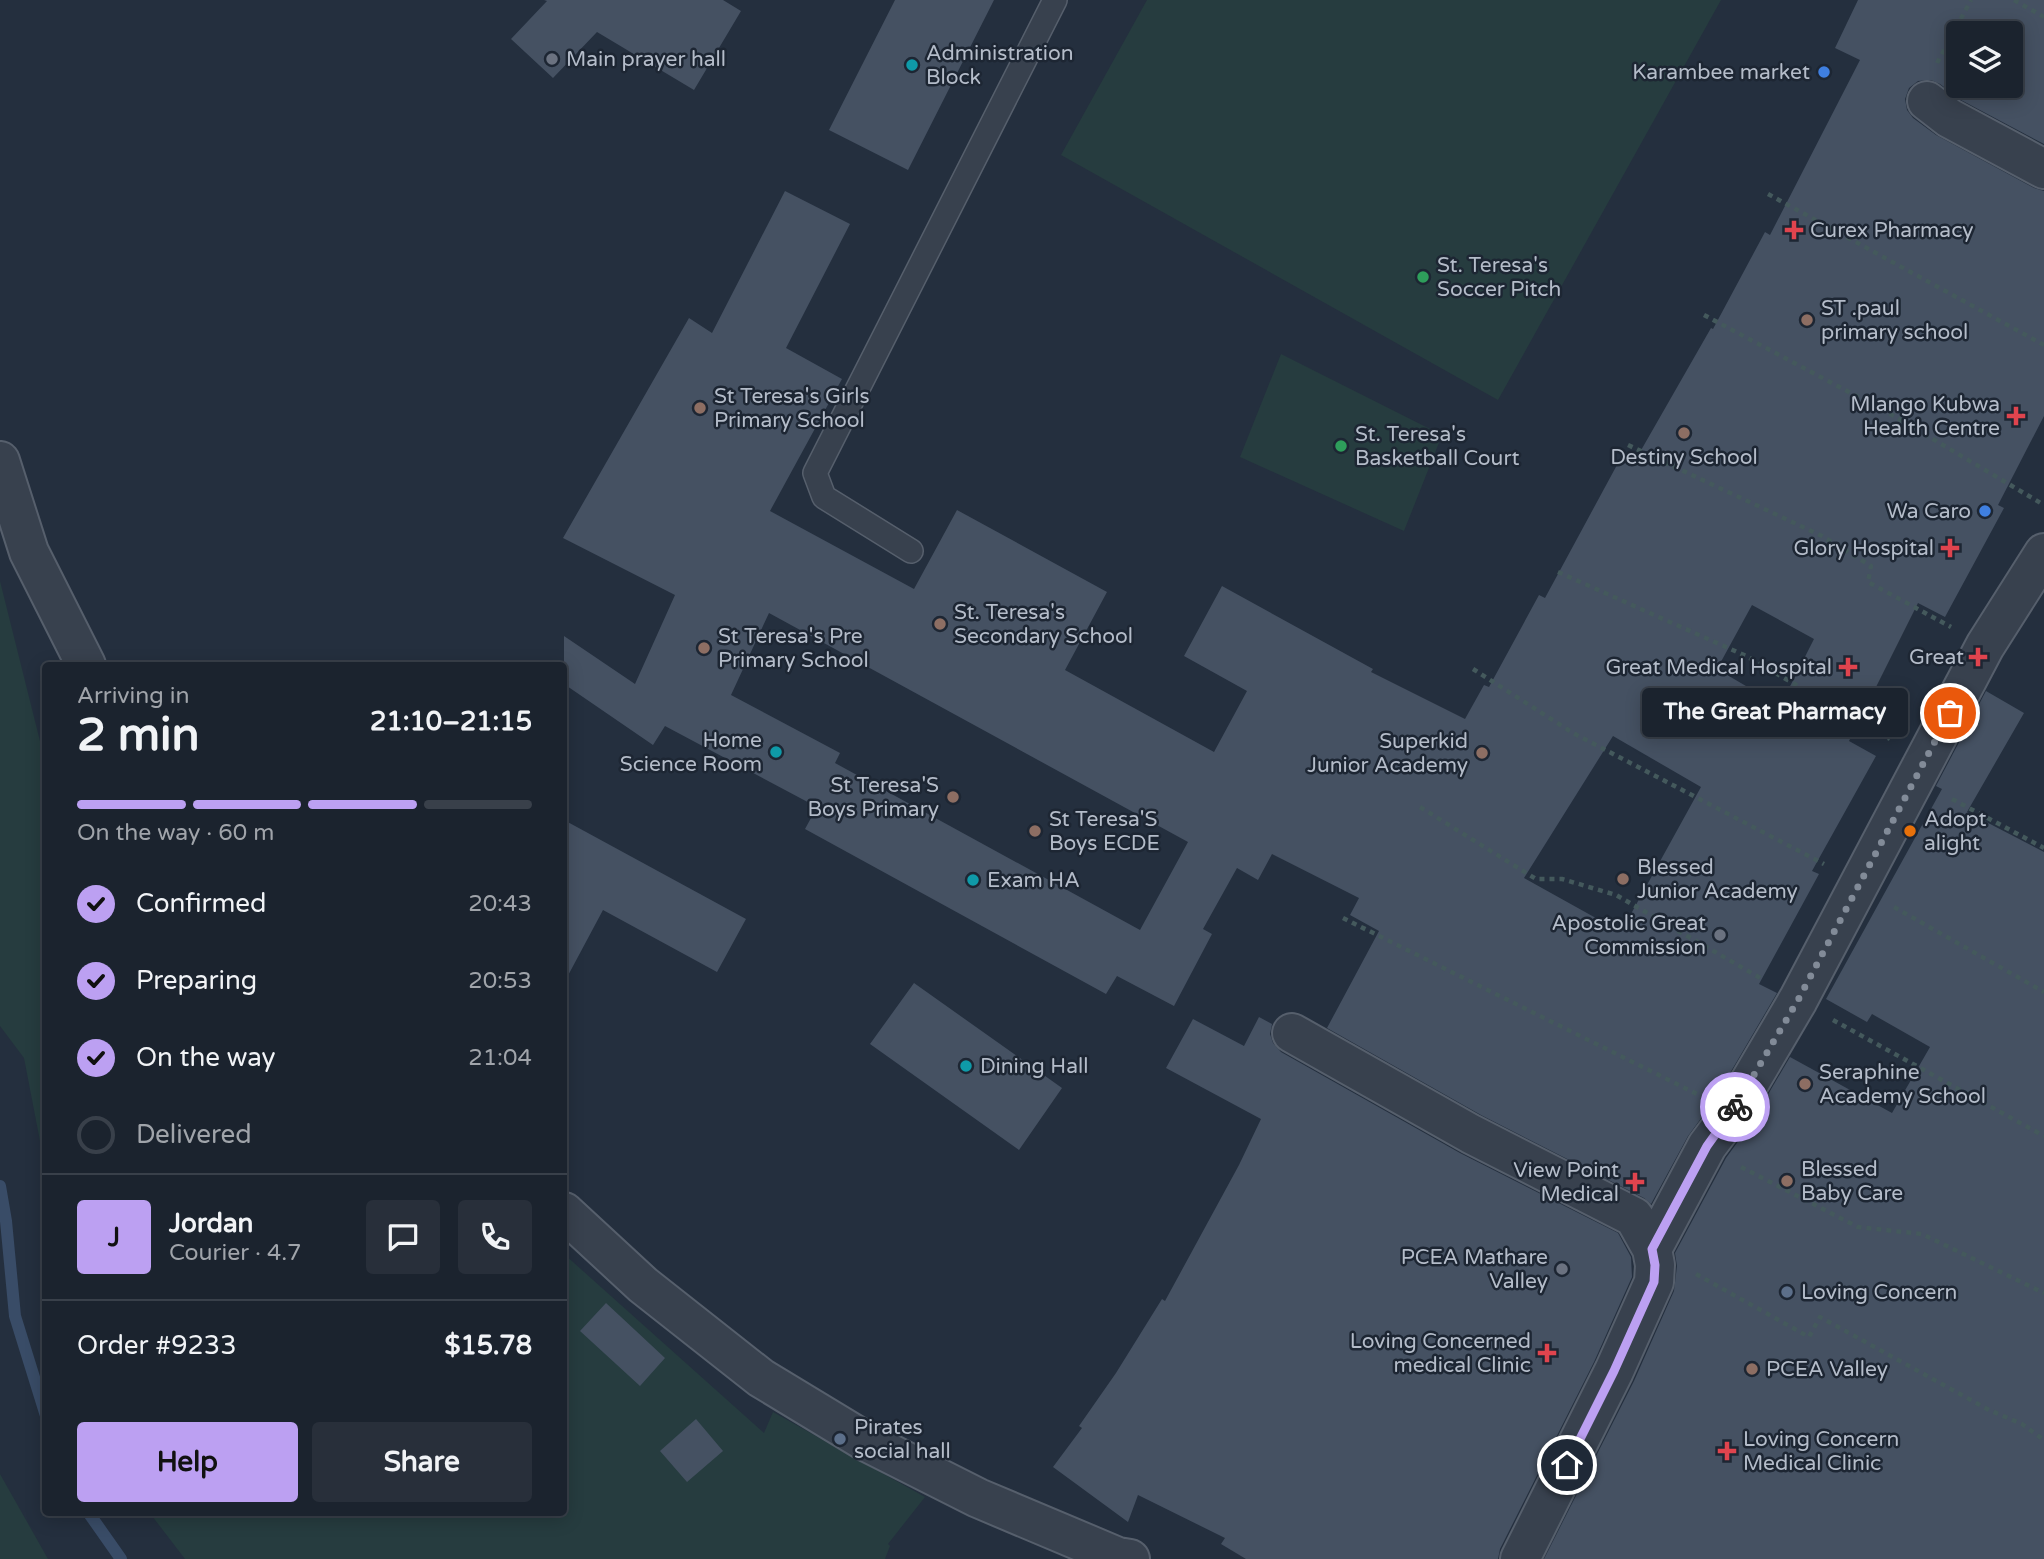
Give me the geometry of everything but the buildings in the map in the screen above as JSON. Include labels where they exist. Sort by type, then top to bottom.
[{"type":"street","points":[[1927,101],[1949,118],[2044,169]]},
{"type":"street","points":[[0,461],[29,552],[84,662]]},
{"type":"street","points":[[1652,1249],[1707,1146],[1731,1114],[1798,1000],[1985,646],[2044,553]]},
{"type":"street","points":[[1292,1033],[1471,1134],[1634,1217],[1652,1249],[1654,1282],[1614,1371],[1520,1559]]},
{"type":"street","points":[[567,1215],[643,1285],[761,1378],[865,1441],[978,1498],[1118,1557],[1130,1559]]},
{"type":"lane","points":[[911,551],[824,497],[815,473],[1055,0]]},
{"type":"path","points":[[1927,101],[1930,77],[1971,0]]},
{"type":"path","points":[[2014,0],[2044,16]]},
{"type":"path","points":[[1768,194],[2044,345]]},
{"type":"path","points":[[1704,315],[1894,416],[2044,505]]},
{"type":"path","points":[[1628,445],[1822,536],[1871,566],[1868,582],[1985,646]]},
{"type":"path","points":[[1558,572],[1746,656],[1890,738],[1915,779],[2044,848]]},
{"type":"path","points":[[1473,669],[1573,733],[1860,882],[1920,922],[2044,992]]},
{"type":"path","points":[[1420,807],[1536,879],[1562,879],[1616,895],[1798,1000],[2044,1136]]},
{"type":"path","points":[[1343,918],[1686,1087],[1731,1114]]},
{"type":"path","points":[[1707,1146],[1758,1178],[1858,1227],[1922,1234],[2044,1293]]},
{"type":"path","points":[[1652,1249],[1809,1337],[1820,1317],[1989,1410],[2022,1424],[2044,1440]]},
{"type":"green space","name":"St. Teresa's Soccer Pitch","points":[[1147,0],[1721,0],[1498,400],[1061,155]]},
{"type":"green space","name":"St. Teresa's Basketball Court","points":[[1281,354],[1442,435],[1404,531],[1240,457]]},
{"type":"green space","points":[[0,581],[42,749],[42,1151],[24,1058],[0,1026]]},
{"type":"green space","points":[[567,1257],[764,1433],[773,1412],[925,1497],[888,1544],[890,1546],[885,1559],[185,1559],[152,1516],[567,1516]]},
{"type":"green space","points":[[0,1474],[48,1559],[0,1559]]},
{"type":"waterway","points":[[0,1186],[15,1316],[42,1403]]},
{"type":"waterway","points":[[91,1516],[121,1559]]},
{"type":"way so far","points":[[1735,1107],[1798,1000],[1950,713]]},
{"type":"place","name":"Main prayer hall","points":[[552,59]]},
{"type":"place","name":"Administration Block","points":[[912,65]]},
{"type":"place","name":"Karambee market","points":[[1824,72]]},
{"type":"place","name":"Curex Pharmacy","points":[[1794,230]]},
{"type":"place","name":"St. Teresa's Soccer Pitch","points":[[1423,277]]},
{"type":"place","name":"ST .paul primary school","points":[[1807,320]]},
{"type":"place","name":"St Teresa's Girls Primary School","points":[[700,408]]},
{"type":"place","name":"Mlango Kubwa Health Centre","points":[[2016,416]]},
{"type":"place","name":"Destiny School","points":[[1684,433]]},
{"type":"place","name":"St. Teresa's Basketball Court","points":[[1341,446]]},
{"type":"place","name":"Wa Caro","points":[[1985,511]]},
{"type":"place","name":"Glory Hospital","points":[[1950,548]]},
{"type":"place","name":"St. Teresa's Secondary School","points":[[940,624]]},
{"type":"place","name":"St Teresa's Pre Primary School","points":[[704,648]]},
{"type":"place","name":"Great","points":[[1978,657]]},
{"type":"place","name":"Great Medical Hospital","points":[[1848,667]]},
{"type":"place","name":"The Great Pharmacy","points":[[1950,713]]},
{"type":"place","name":"Home Science Room","points":[[776,752]]},
{"type":"place","name":"Superkid Junior Academy","points":[[1482,753]]},
{"type":"place","name":"St Teresa'S Boys Primary","points":[[953,797]]},
{"type":"place","name":"St Teresa'S Boys ECDE","points":[[1035,831]]},
{"type":"place","name":"Adopt alight","points":[[1910,831]]},
{"type":"place","name":"Blessed Junior Academy","points":[[1623,879]]},
{"type":"place","name":"Exam HA","points":[[973,880]]},
{"type":"place","name":"Apostolic Great Commission","points":[[1720,935]]},
{"type":"place","name":"Dining Hall","points":[[966,1066]]},
{"type":"place","name":"Seraphine Academy School","points":[[1805,1084]]},
{"type":"place","name":"Blessed Baby Care","points":[[1787,1181]]},
{"type":"place","name":"View Point Medical","points":[[1635,1182]]},
{"type":"place","name":"PCEA Mathare Valley","points":[[1562,1269]]},
{"type":"place","name":"Loving Concern","points":[[1787,1292]]},
{"type":"place","name":"Loving Concerned medical Clinic","points":[[1547,1353]]},
{"type":"place","name":"PCEA Valley","points":[[1752,1369]]},
{"type":"place","name":"Pirates social hall","points":[[840,1439]]},
{"type":"place","name":"Loving Concern Medical Clinic","points":[[1727,1451]]},
{"type":"route","points":[[1567,1465],[1654,1282],[1652,1249],[1707,1146],[1735,1107]]}]
